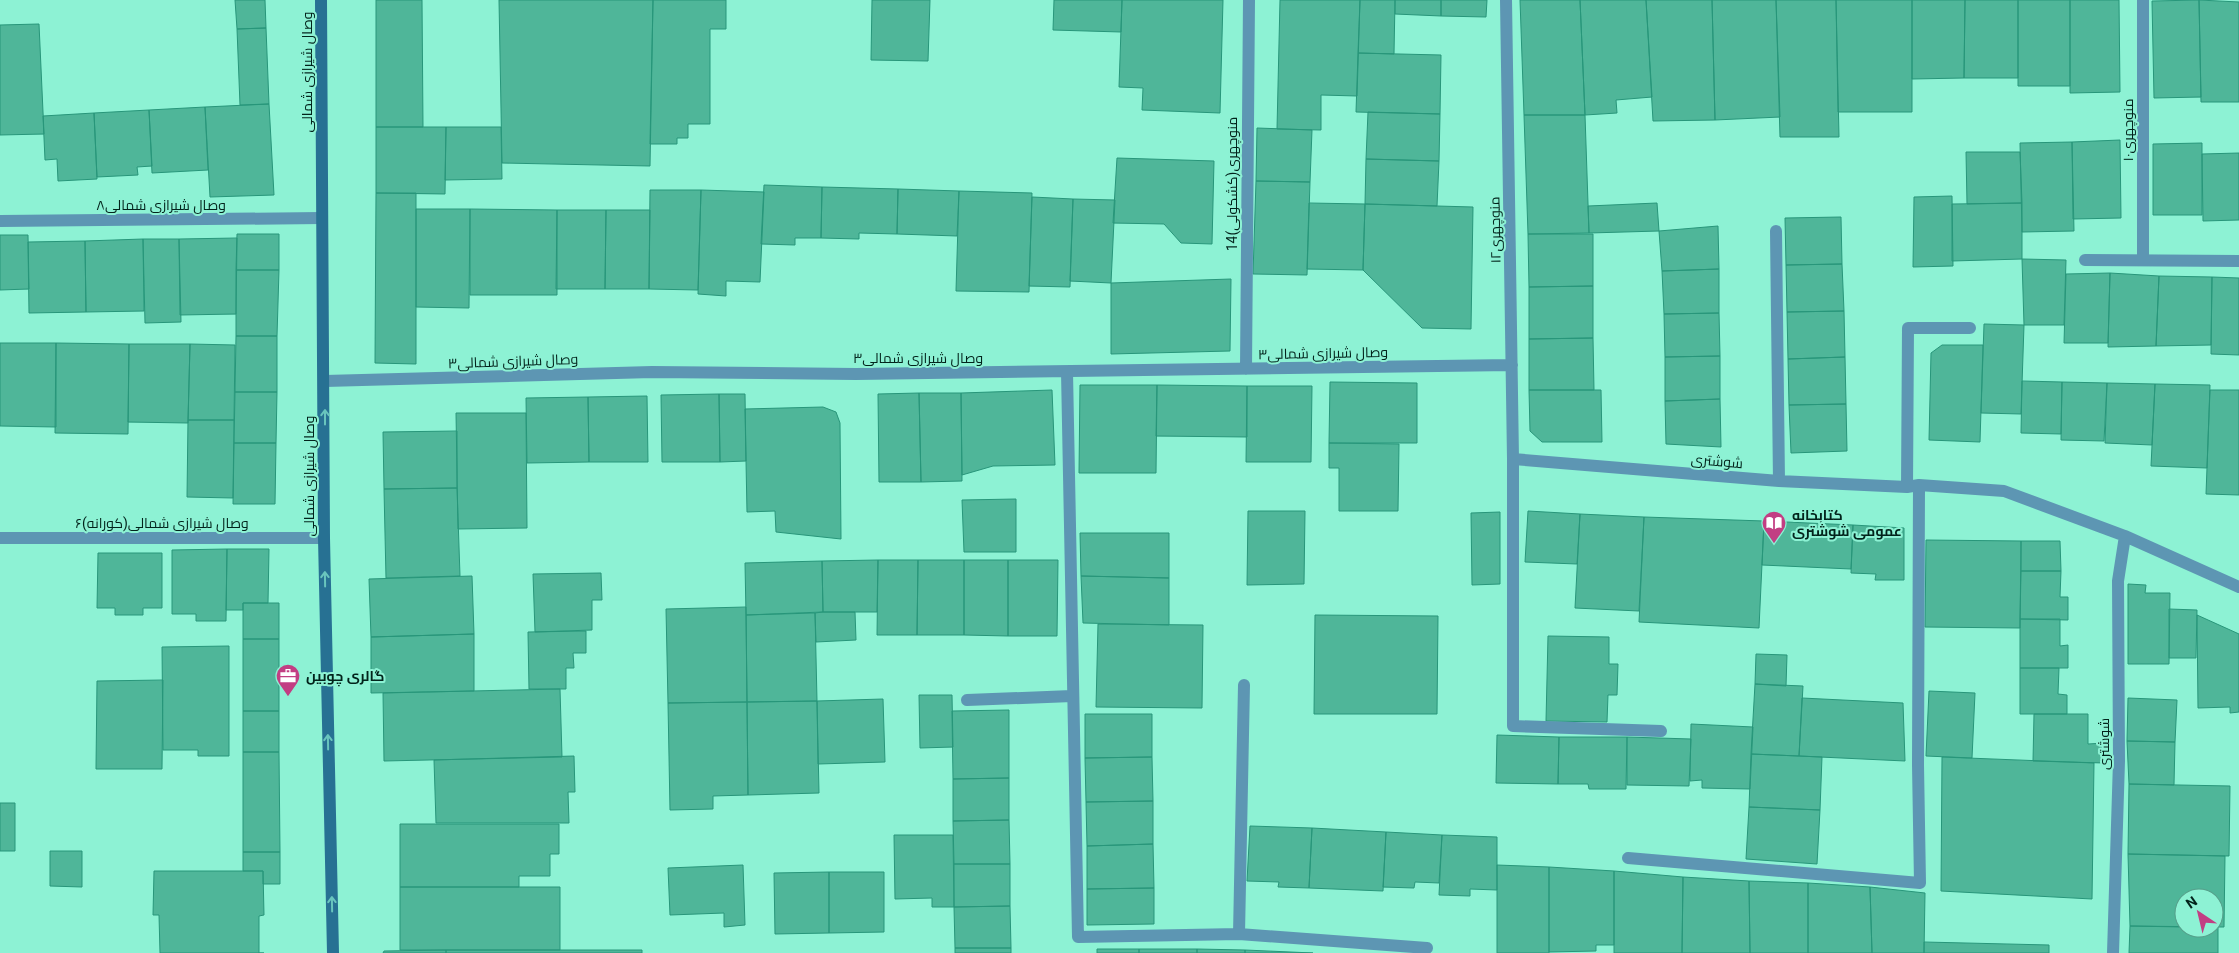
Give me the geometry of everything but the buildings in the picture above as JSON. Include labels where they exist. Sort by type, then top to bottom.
[{"type":"main road","name":"وصال شیرازی شمالی","points":[[321,0],[325,381],[324,538],[333,953]]},
{"type":"street","name":"14منوچهری(کشکولی)","points":[[1246,369],[1249,0]]},
{"type":"street","name":"منوچهری۱۲","points":[[1506,0],[1513,460],[1513,726],[1661,731]]},
{"type":"street","name":"منوچهری۱۰","points":[[2143,0],[2143,260]]},
{"type":"street","name":"وصال شیرازی شمالی۸","points":[[0,221],[322,218]]},
{"type":"street","points":[[1776,230],[1779,481]]},
{"type":"street","points":[[2085,260],[2239,261]]},
{"type":"street","points":[[1628,858],[1920,883],[1913,486],[1908,328],[1970,328]]},
{"type":"street","name":"وصال شیرازی شمالی۳","points":[[325,381],[652,372],[1067,372],[1512,365]]},
{"type":"street","points":[[1067,372],[1078,937],[1239,934],[1427,948]]},
{"type":"street","name":"شوشتری","points":[[1513,460],[1779,481],[2004,491],[2125,536],[2239,587]]},
{"type":"street","name":"شوشتری","points":[[2113,953],[2119,761],[2118,581],[2125,536]]},
{"type":"street","name":"۶وصال شیرازی شمالی(کورانه)","points":[[0,538],[324,538]]},
{"type":"street","points":[[1239,934],[1244,685]]},
{"type":"street","points":[[967,700],[1072,696]]},
{"type":"place","name":"کتابخانه عمومی شوشتری","points":[[1774,544]]},
{"type":"place","name":"گالری چوبین","points":[[288,697]]}]
